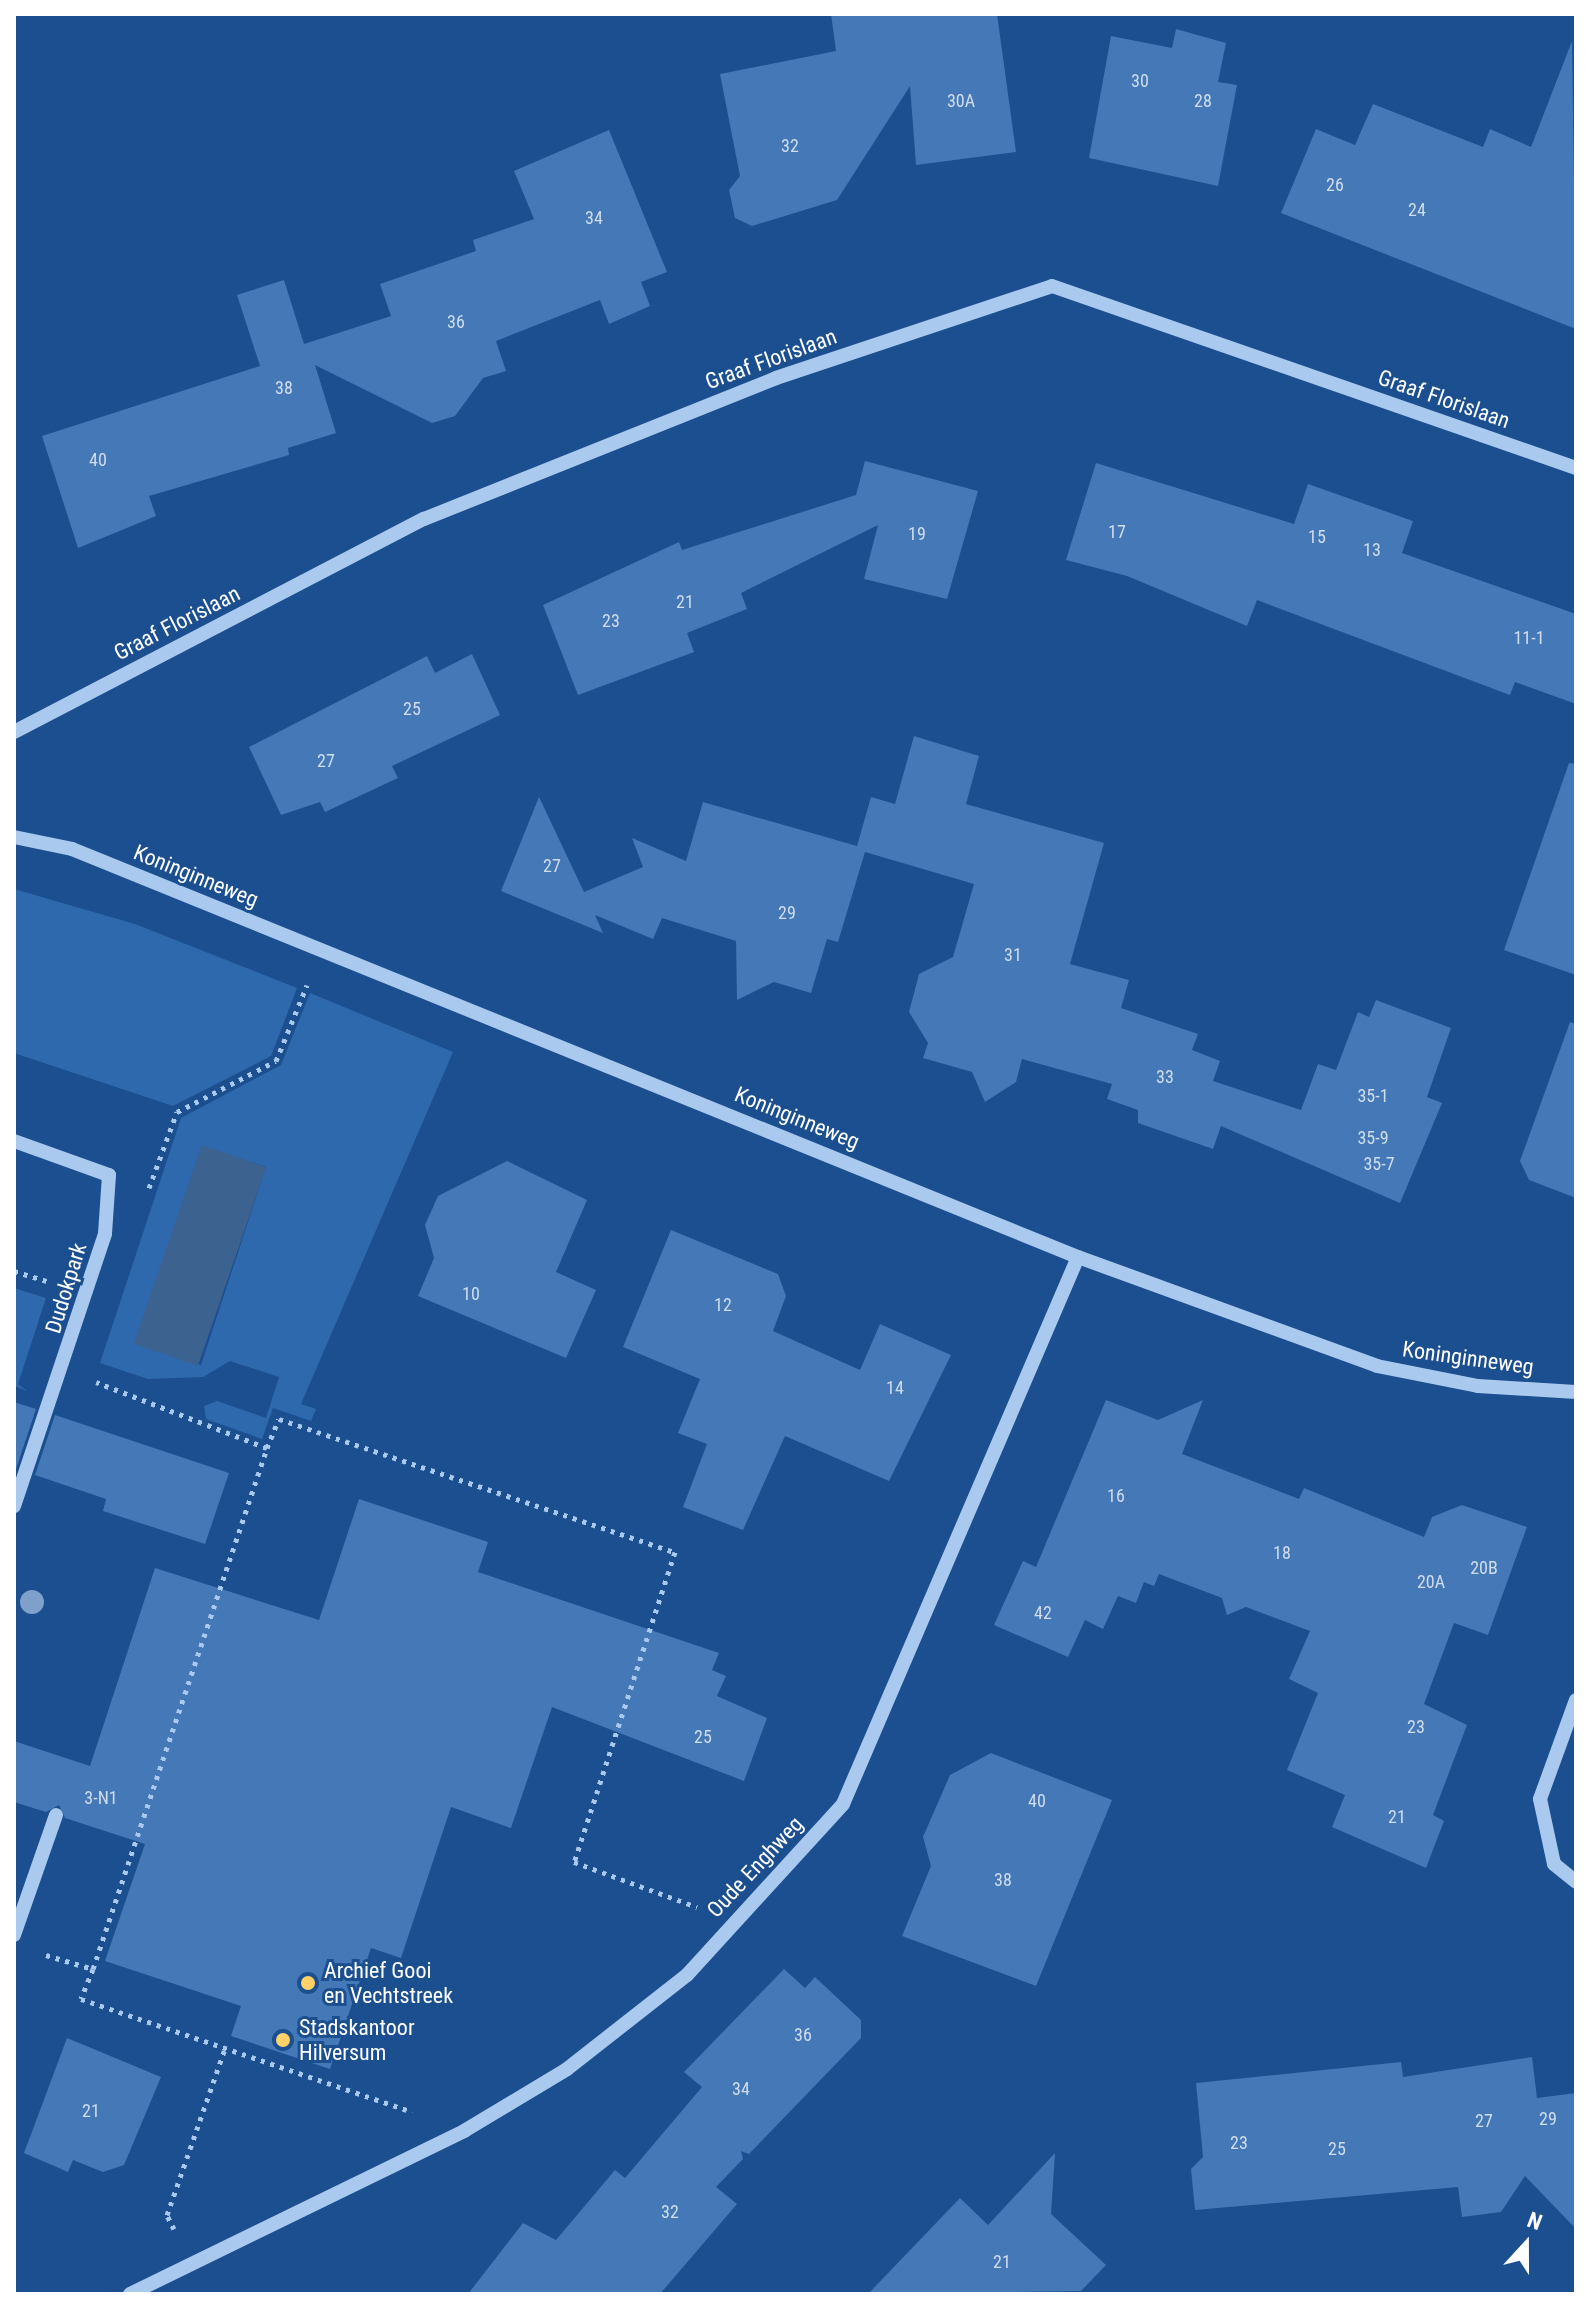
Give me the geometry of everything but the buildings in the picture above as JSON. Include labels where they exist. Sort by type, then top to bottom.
[{"type":"street","name":"Graaf Florislaan","points":[[14,732],[424,519],[776,378],[1052,286],[1576,468]]},
{"type":"street","name":"Koninginneweg","points":[[14,837],[72,849],[1078,1257],[1377,1366],[1478,1386],[1576,1392]]},
{"type":"street","name":"Dudokpark","points":[[14,1141],[109,1175],[105,1234],[14,1506]]},
{"type":"street","name":"Oude Enghweg","points":[[130,2294],[194,2269],[464,2131],[567,2069],[687,1975],[843,1804],[1078,1257]]},
{"type":"street","points":[[1576,1700],[1540,1799],[1554,1864],[1576,1882]]},
{"type":"street","points":[[14,1935],[56,1815]]},
{"type":"path","points":[[177,1112],[276,1061],[321,951]]},
{"type":"path","points":[[14,1271],[60,1285]]},
{"type":"path","points":[[85,1378],[267,1448]]},
{"type":"path","points":[[464,2131],[226,2046],[81,1999],[279,1419],[675,1552],[574,1862],[691,1901]]},
{"type":"path","points":[[40,1953],[93,1969]]},
{"type":"path","points":[[194,2269],[167,2215],[226,2046]]},
{"type":"shaded area","points":[[14,889],[135,924],[297,988],[271,1056],[173,1106],[14,1053]]},
{"type":"shaded area","points":[[310,993],[453,1052],[301,1404],[316,1409],[311,1421],[273,1408],[262,1439],[206,1419],[204,1406],[217,1401],[266,1418],[279,1377],[230,1361],[203,1377],[148,1379],[100,1363],[181,1118],[281,1065]],"holes":[[[202,1146],[266,1167],[201,1365],[136,1343]]]},
{"type":"shaded area","points":[[202,1145],[266,1167],[198,1366],[134,1344]]},
{"type":"shaded area","points":[[14,1288],[46,1298],[18,1384],[27,1391],[14,1386]]},
{"type":"place","name":"Archief Gooi en Vechtstreek","points":[[308,1983]]},
{"type":"place","name":"Stadskantoor Hilversum","points":[[283,2040]]}]
